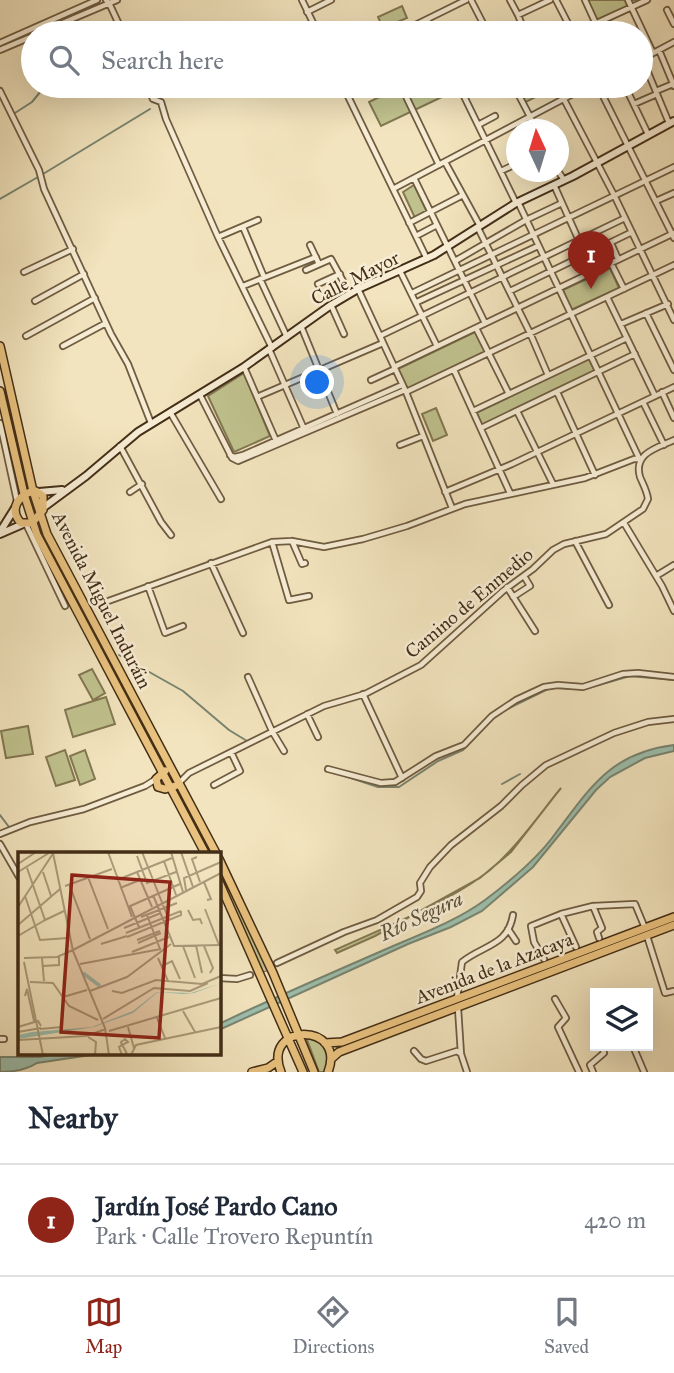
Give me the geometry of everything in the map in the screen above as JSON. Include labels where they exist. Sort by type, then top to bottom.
[{"type":"main road","name":"Calle Mayor","points":[[569,177],[671,122]]},
{"type":"main road","name":"Calle Mayor","points":[[44,507],[86,477],[120,445],[151,423],[244,367],[331,305],[358,289],[427,259],[517,202],[560,182]]},
{"type":"main road","name":"Avenida Miguel Induráin","points":[[0,346],[40,516],[215,852]]},
{"type":"main road","name":"Avenida Miguel Induráin","points":[[0,391],[24,494],[27,524],[55,570],[204,852]]},
{"type":"main road","points":[[0,533],[24,494],[68,489]]},
{"type":"main road","points":[[0,533],[27,524],[40,516],[44,507],[43,496],[36,492]]},
{"type":"main road","points":[[16,504],[17,519],[27,524]]},
{"type":"main road","points":[[173,770],[163,772],[156,779],[158,788],[172,788],[180,782]]},
{"type":"main road","points":[[220,861],[298,1030],[314,1072]]},
{"type":"main road","points":[[220,884],[303,1072]]},
{"type":"main road","name":"Avenida de la Azacaya","points":[[646,932],[674,917]]},
{"type":"main road","name":"Avenida de la Azacaya","points":[[325,1043],[342,1042],[457,1003],[646,932],[674,925]]},
{"type":"main road","name":"Avenida de la Azacaya","points":[[331,1059],[339,1052],[457,1003]]},
{"type":"main road","points":[[281,1072],[278,1061],[280,1050],[287,1035],[298,1030],[325,1043],[331,1059],[328,1072]]},
{"type":"main road","points":[[252,1072],[268,1068],[278,1061]]},
{"type":"street","points":[[50,21],[97,0]]},
{"type":"street","points":[[64,21],[108,1],[117,0]]},
{"type":"street","points":[[302,0],[311,21]]},
{"type":"street","points":[[307,12],[331,0]]},
{"type":"street","points":[[427,20],[469,0],[481,21]]},
{"type":"street","points":[[510,0],[521,21]]},
{"type":"street","points":[[518,15],[550,0]]},
{"type":"street","points":[[556,0],[567,21]]},
{"type":"street","points":[[584,0],[594,21]]},
{"type":"street","points":[[628,0],[637,21]]},
{"type":"street","points":[[603,21],[647,0]]},
{"type":"street","points":[[108,1],[117,21]]},
{"type":"street","points":[[667,9],[674,24]]},
{"type":"street","points":[[0,43],[21,34]]},
{"type":"street","points":[[0,50],[21,41]]},
{"type":"street","points":[[653,53],[674,42]]},
{"type":"street","points":[[653,94],[673,85],[659,50]]},
{"type":"street","points":[[653,84],[671,122]]},
{"type":"street","points":[[0,91],[39,170],[44,190],[106,323],[128,364],[151,423]]},
{"type":"street","points":[[152,98],[161,102],[166,119],[218,237],[243,286],[305,430]]},
{"type":"street","points":[[349,98],[427,259]]},
{"type":"street","points":[[407,98],[439,165]]},
{"type":"street","points":[[465,98],[640,459]]},
{"type":"street","points":[[520,98],[530,117]]},
{"type":"street","points":[[371,380],[611,262],[673,235],[604,98]]},
{"type":"street","points":[[631,98],[648,134]]},
{"type":"street","points":[[634,104],[646,98]]},
{"type":"street","points":[[393,189],[563,99],[615,197],[674,320]]},
{"type":"street","points":[[478,125],[495,116]]},
{"type":"street","points":[[445,162],[510,291],[548,375]]},
{"type":"street","points":[[412,293],[674,167]]},
{"type":"street","points":[[501,171],[506,169]]},
{"type":"street","points":[[414,178],[485,323]]},
{"type":"street","points":[[554,185],[593,272]]},
{"type":"street","points":[[656,201],[674,193]]},
{"type":"street","points":[[409,223],[463,195]]},
{"type":"street","points":[[455,261],[526,220],[562,203]]},
{"type":"street","points":[[380,336],[625,218]]},
{"type":"street","points":[[218,237],[258,220]]},
{"type":"street","points":[[415,236],[437,225]]},
{"type":"street","points":[[243,227],[287,337]]},
{"type":"street","points":[[510,291],[632,232]]},
{"type":"street","points":[[611,243],[618,259]]},
{"type":"street","points":[[310,245],[319,264]]},
{"type":"street","points":[[417,302],[538,246]]},
{"type":"street","points":[[24,272],[73,249]]},
{"type":"street","points":[[243,286],[316,257]]},
{"type":"street","points":[[306,270],[331,259],[350,294]]},
{"type":"street","points":[[611,262],[624,289]]},
{"type":"street","points":[[200,395],[233,460],[241,461],[305,430],[454,370],[674,265]]},
{"type":"street","points":[[400,271],[437,346]]},
{"type":"street","points":[[35,300],[84,274]]},
{"type":"street","points":[[318,284],[340,274]]},
{"type":"street","points":[[358,289],[404,389],[452,508]]},
{"type":"street","points":[[607,297],[655,396]]},
{"type":"street","points":[[26,336],[95,298]]},
{"type":"street","points":[[621,324],[668,304]]},
{"type":"street","points":[[331,305],[344,334]]},
{"type":"street","points":[[646,313],[674,370]]},
{"type":"street","points":[[63,346],[106,323]]},
{"type":"street","points":[[300,326],[338,416]]},
{"type":"street","points":[[476,328],[509,394]]},
{"type":"street","points":[[473,411],[627,338]]},
{"type":"street","points":[[257,397],[383,343]]},
{"type":"street","points":[[481,428],[635,355]]},
{"type":"street","points":[[244,367],[277,442]]},
{"type":"street","points":[[454,370],[510,493]]},
{"type":"street","points":[[445,492],[674,387]]},
{"type":"street","points":[[557,392],[595,475]]},
{"type":"street","points":[[662,392],[674,418]]},
{"type":"street","points":[[643,402],[664,445]]},
{"type":"street","points":[[170,411],[221,499]]},
{"type":"street","points":[[517,411],[553,484]]},
{"type":"street","points":[[0,423],[16,504]]},
{"type":"street","points":[[400,445],[423,436]]},
{"type":"street","points":[[100,604],[272,542],[292,541],[324,547],[382,534],[452,508],[595,475],[640,459],[646,453],[674,441]]},
{"type":"street","points":[[120,445],[171,536]]},
{"type":"street","name":"Camino de Enmedio","points":[[180,782],[188,773],[307,714],[363,694],[421,665],[507,587],[553,550],[564,544],[600,537],[624,523],[643,509],[647,502],[648,495],[639,473],[640,459]]},
{"type":"street","points":[[130,492],[142,484]]},
{"type":"street","points":[[624,523],[674,611]]},
{"type":"street","points":[[27,524],[65,606]]},
{"type":"street","points":[[292,541],[302,564],[305,563]]},
{"type":"street","points":[[575,541],[609,605]]},
{"type":"street","points":[[272,542],[289,600],[309,596]]},
{"type":"street","points":[[211,563],[243,633]]},
{"type":"street","points":[[656,576],[674,565]]},
{"type":"street","points":[[513,597],[530,586],[524,576]]},
{"type":"street","points":[[148,586],[165,633],[183,626]]},
{"type":"street","points":[[507,587],[535,631]]},
{"type":"street","points":[[328,769],[381,783],[395,782],[436,756],[464,745],[492,716],[516,700],[544,687],[583,687],[623,674],[674,677]]},
{"type":"street","points":[[248,677],[284,751]]},
{"type":"street","points":[[363,694],[402,778]]},
{"type":"street","points":[[307,714],[318,737]]},
{"type":"street","points":[[277,963],[377,920],[417,897],[421,891],[420,883],[444,852],[546,765],[614,733],[648,722],[674,719]]},
{"type":"street","points":[[214,785],[240,771],[231,752]]},
{"type":"street","points":[[173,770],[188,773]]},
{"type":"street","points":[[0,834],[30,821],[84,809],[145,786],[156,779]]},
{"type":"street","points":[[145,786],[158,788]]},
{"type":"street","points":[[0,844],[18,875]]},
{"type":"street","points":[[544,959],[534,942],[531,926],[561,914],[593,906],[635,904],[665,993],[674,992]]},
{"type":"street","points":[[593,906],[602,928],[597,932],[599,938]]},
{"type":"street","points":[[561,914],[576,947]]},
{"type":"street","points":[[467,1072],[461,1054],[457,1003],[463,962],[473,953],[499,941],[508,929],[513,915]]},
{"type":"street","points":[[508,929],[516,941]]},
{"type":"street","points":[[220,978],[237,979],[250,975]]},
{"type":"street","points":[[555,999],[566,1018],[558,1027],[579,1072]]},
{"type":"street","points":[[414,1051],[426,1061],[457,1051],[461,1054]]},
{"type":"street","points":[[593,1072],[590,1065],[603,1051]]},
{"type":"street","points":[[635,1051],[645,1072]]},
{"type":"green space","points":[[585,0],[647,0],[602,21],[595,21]]},
{"type":"green space","points":[[402,6],[407,18],[400,21],[380,21],[378,17]]},
{"type":"green space","points":[[377,98],[440,98],[381,126],[369,102]]},
{"type":"green space","points":[[414,185],[427,212],[415,218],[403,192]]},
{"type":"green space","points":[[610,268],[619,288],[571,310],[563,290]]},
{"type":"green space","points":[[477,331],[487,352],[408,389],[398,369]]},
{"type":"green space","points":[[589,359],[595,371],[482,425],[476,413]]},
{"type":"green space","points":[[244,373],[270,436],[234,452],[208,396]]},
{"type":"green space","points":[[436,408],[447,435],[433,441],[422,414]]},
{"type":"green space","points":[[46,539],[163,758],[165,764],[43,540]]},
{"type":"green space","points":[[92,669],[105,693],[93,700],[79,675]]},
{"type":"green space","points":[[106,697],[115,724],[73,737],[65,710]]},
{"type":"green space","points":[[28,726],[33,754],[6,758],[1,731]]},
{"type":"green space","points":[[65,750],[75,780],[56,786],[46,757]]},
{"type":"green space","points":[[85,750],[95,779],[80,785],[70,756]]},
{"type":"green space","points":[[561,788],[511,852],[495,865],[519,841]]},
{"type":"green space","points":[[220,869],[268,970],[262,972],[220,877]]},
{"type":"green space","points":[[476,880],[456,893],[414,914]]},
{"type":"green space","points":[[414,914],[375,936],[337,953],[335,950],[395,923]]},
{"type":"green space","points":[[306,1037],[322,1042],[328,1057],[325,1072],[319,1072]]},
{"type":"shaded area","points":[[674,745],[674,751],[645,758],[610,777],[596,790],[533,867],[482,911],[220,1030],[220,1024],[436,928],[473,908],[504,886],[531,861],[604,775],[633,756]]},
{"type":"shaded area","points":[[55,1054],[97,1054],[37,1063],[19,1070],[0,1072],[0,1057],[40,1057]]},
{"type":"waterway","points":[[15,113],[35,98]]},
{"type":"waterway","points":[[43,174],[150,109]]},
{"type":"waterway","points":[[0,199],[38,177],[38,173]]},
{"type":"waterway","points":[[119,655],[183,691],[229,730],[247,741]]},
{"type":"waterway","points":[[585,689],[630,676],[674,680]]},
{"type":"waterway","points":[[557,688],[576,689]]},
{"type":"waterway","points":[[503,711],[548,689]]},
{"type":"waterway","points":[[342,775],[378,787],[399,787],[438,761],[463,750],[476,736]]},
{"type":"waterway","points":[[502,784],[520,774]]},
{"type":"waterway","points":[[0,815],[9,827]]},
{"type":"tunnel","points":[[250,975],[277,963]]},
{"type":"place","name":"Jardín José Pardo Cano","points":[[591,289]]},
{"type":"water label","name":"Río Segura","points":[[421,916]]}]
